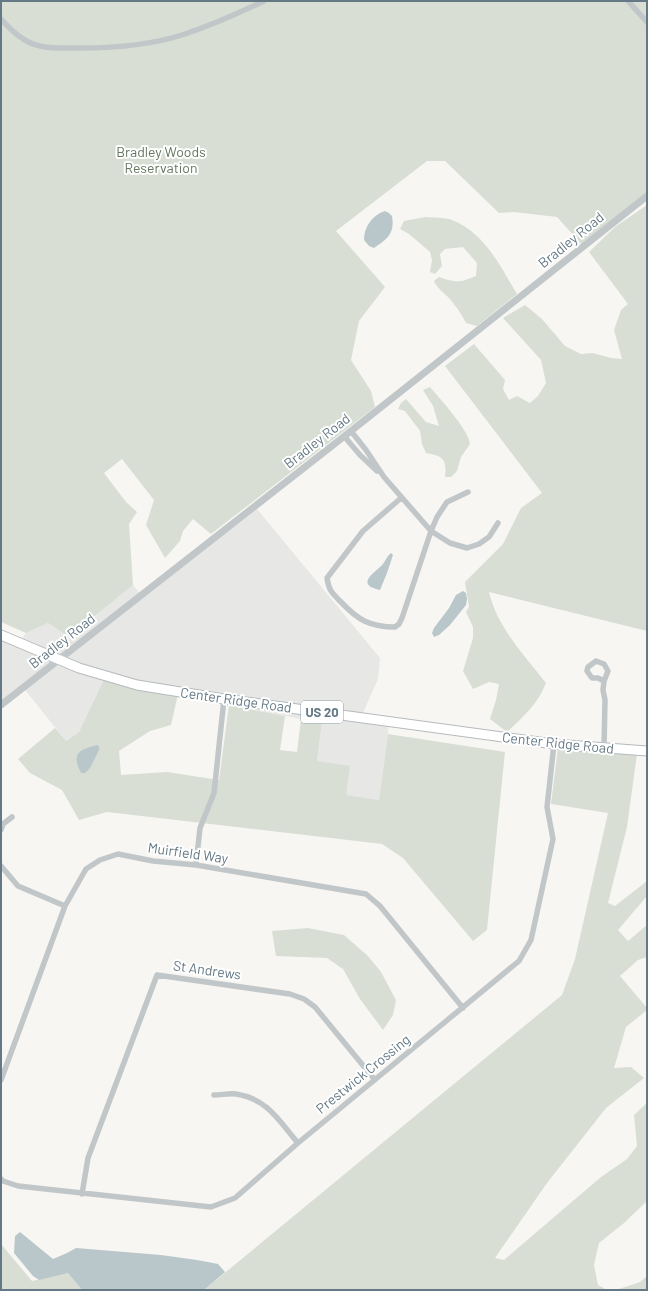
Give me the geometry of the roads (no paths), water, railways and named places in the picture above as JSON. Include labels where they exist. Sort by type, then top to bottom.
[{"type":"main road","name":"Center Ridge Road","points":[[1,635],[85,670],[137,685],[224,699],[554,744],[647,751]]},
{"type":"street","points":[[1,19],[8,27],[25,40],[40,46],[104,48],[147,43],[185,34],[264,1]]},
{"type":"street","points":[[628,1],[647,22]]},
{"type":"street","name":"Bradley Road","points":[[1,705],[351,431],[647,196]]},
{"type":"street","points":[[351,431],[384,477]]},
{"type":"street","points":[[344,436],[360,455],[384,477],[431,532],[450,543],[466,548],[479,544],[489,537],[498,523]]},
{"type":"street","points":[[402,498],[363,531],[327,578],[330,590],[351,613],[369,624],[383,627],[395,627],[399,624],[402,618],[436,517],[447,502],[468,492]]},
{"type":"street","points":[[604,681],[604,748]]},
{"type":"street","points":[[196,865],[200,828],[214,793],[224,699]]},
{"type":"street","name":"Prestwick Crossing","points":[[1,1179],[18,1186],[211,1207],[235,1198],[298,1143],[464,1008],[519,961],[531,940],[553,839],[547,807],[554,744]]},
{"type":"street","points":[[1,830],[3,824],[12,817]]},
{"type":"street","name":"Muirfield Way","points":[[1,1080],[65,906],[86,869],[100,860],[118,854],[153,861],[196,865],[366,894],[380,906],[464,1008]]},
{"type":"street","points":[[1,866],[18,886],[65,906]]},
{"type":"street","name":"St Andrews","points":[[82,1194],[88,1158],[157,975],[290,994],[304,999],[315,1007],[375,1080]]},
{"type":"street","points":[[214,1095],[235,1094],[253,1098],[268,1107],[298,1143]]},
{"type":"park label","name":"Bradley Woods Reservation","points":[[161,160]]}]
